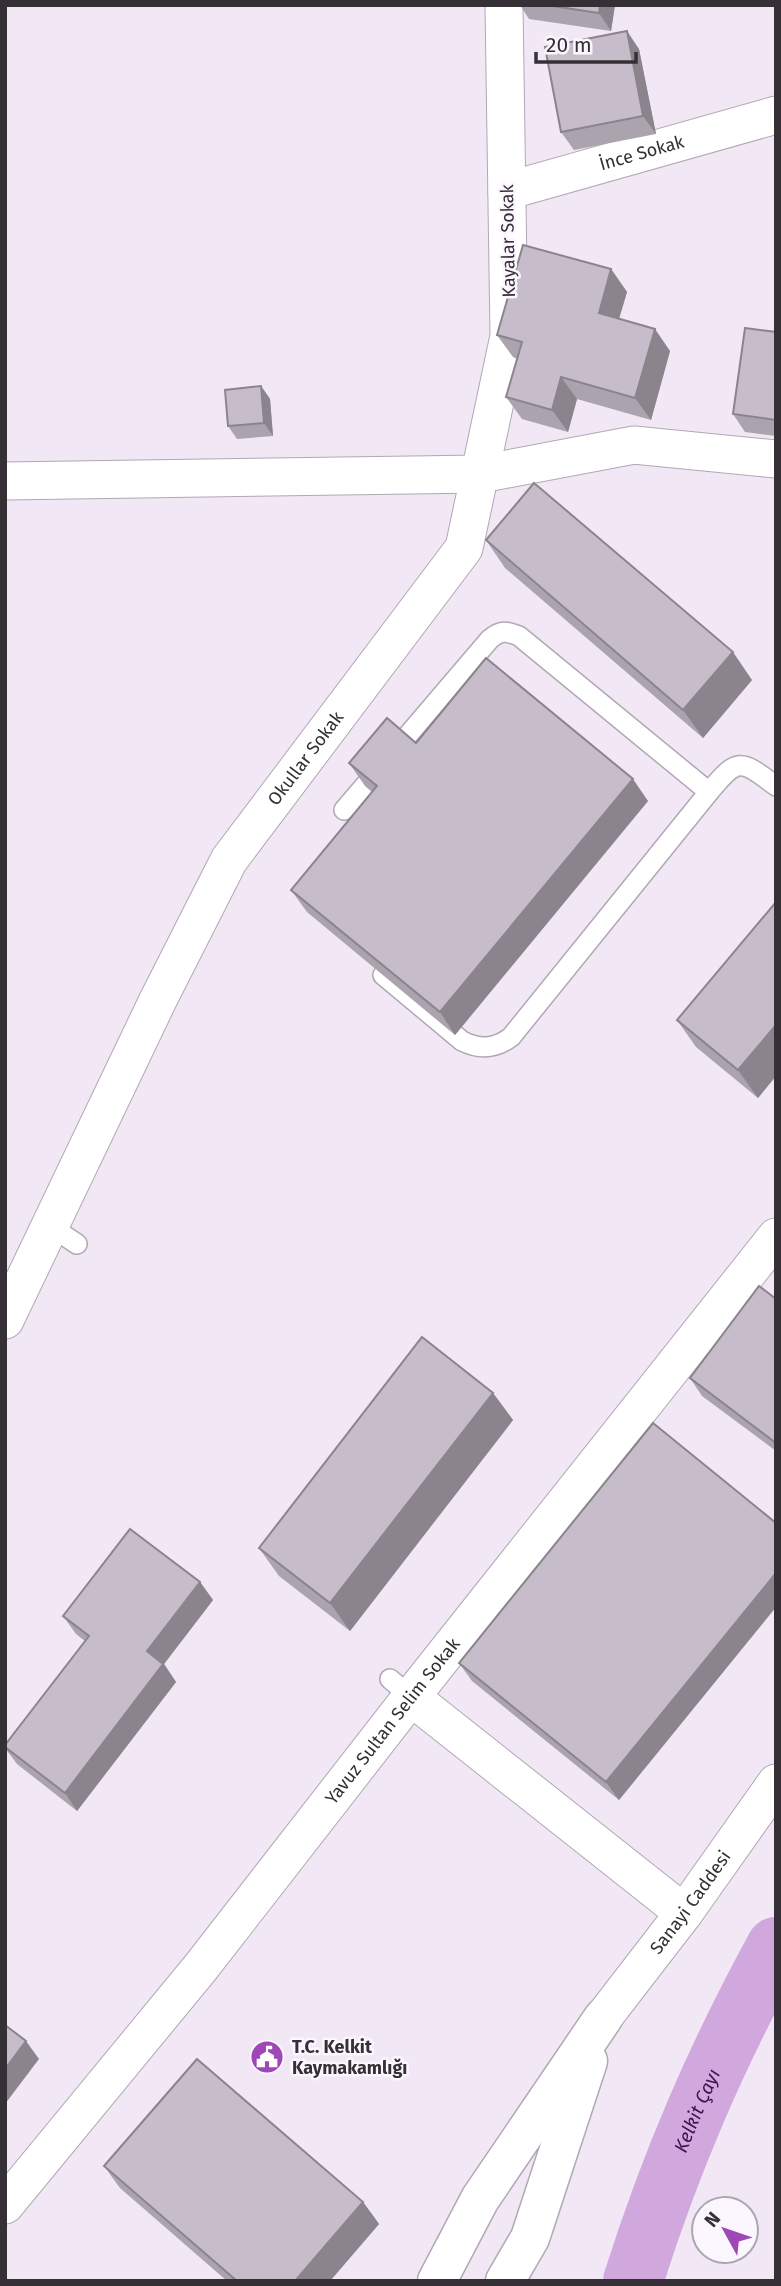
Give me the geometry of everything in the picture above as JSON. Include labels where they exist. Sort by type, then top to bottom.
[{"type":"main road","points":[[437,2281],[480,2199],[603,2018]]},
{"type":"main road","points":[[505,2281],[530,2238],[603,2018]]},
{"type":"street","name":"Kayalar Sokak","points":[[481,474],[509,336],[504,5]]},
{"type":"street","name":"İnce Sokak","points":[[507,191],[776,116]]},
{"type":"street","points":[[5,481],[481,474],[634,446],[776,459]]},
{"type":"street","name":"Okullar Sokak","points":[[5,1320],[64,1235],[158,1000],[229,860],[464,548],[481,474]]},
{"type":"street","name":"Yavuz Sultan Selim Sokak","points":[[5,2205],[201,1967],[400,1688],[776,1237]]},
{"type":"street","points":[[400,1688],[684,1913]]},
{"type":"street","name":"Sanayi Caddesi","points":[[603,2018],[684,1913],[776,1783]]},
{"type":"lane","points":[[344,810],[490,639],[500,632],[519,636],[709,792]]},
{"type":"lane","points":[[370,964],[462,1041],[475,1047],[500,1045],[511,1037],[728,770],[744,766],[776,786]]},
{"type":"building","points":[[546,5],[600,5],[599,13]]},
{"type":"building","points":[[627,31],[643,116],[561,132],[545,47]]},
{"type":"building","points":[[523,245],[611,269],[599,313],[655,329],[635,398],[561,377],[552,410],[506,397],[522,342],[497,335]]},
{"type":"building","points":[[745,328],[776,332],[776,420],[733,414]]},
{"type":"building","points":[[261,386],[264,423],[228,426],[225,390]]},
{"type":"building","points":[[534,483],[733,652],[683,710],[486,540]]},
{"type":"building","points":[[486,658],[633,779],[440,1012],[291,890],[377,786],[349,763],[387,718],[416,743]]},
{"type":"building","points":[[776,902],[776,1025],[738,1070],[677,1020]]},
{"type":"building","points":[[759,1286],[776,1299],[776,1443],[690,1378]]},
{"type":"building","points":[[422,1337],[493,1393],[330,1603],[259,1548]]},
{"type":"building","points":[[653,1423],[776,1523],[776,1573],[606,1782],[459,1663]]},
{"type":"building","points":[[130,1529],[200,1582],[147,1651],[163,1664],[65,1793],[5,1745],[89,1636],[63,1616]]},
{"type":"building","points":[[5,2025],[26,2041],[5,2069]]},
{"type":"building","points":[[197,2059],[363,2202],[295,2281],[237,2281],[104,2166]]},
{"type":"waterway","name":"Kelkit Çayı","points":[[633,2281],[696,2110],[776,1947]]},
{"type":"place","name":"T.C. Kelkit Kaymakamlığı","points":[[267,2057]]}]
